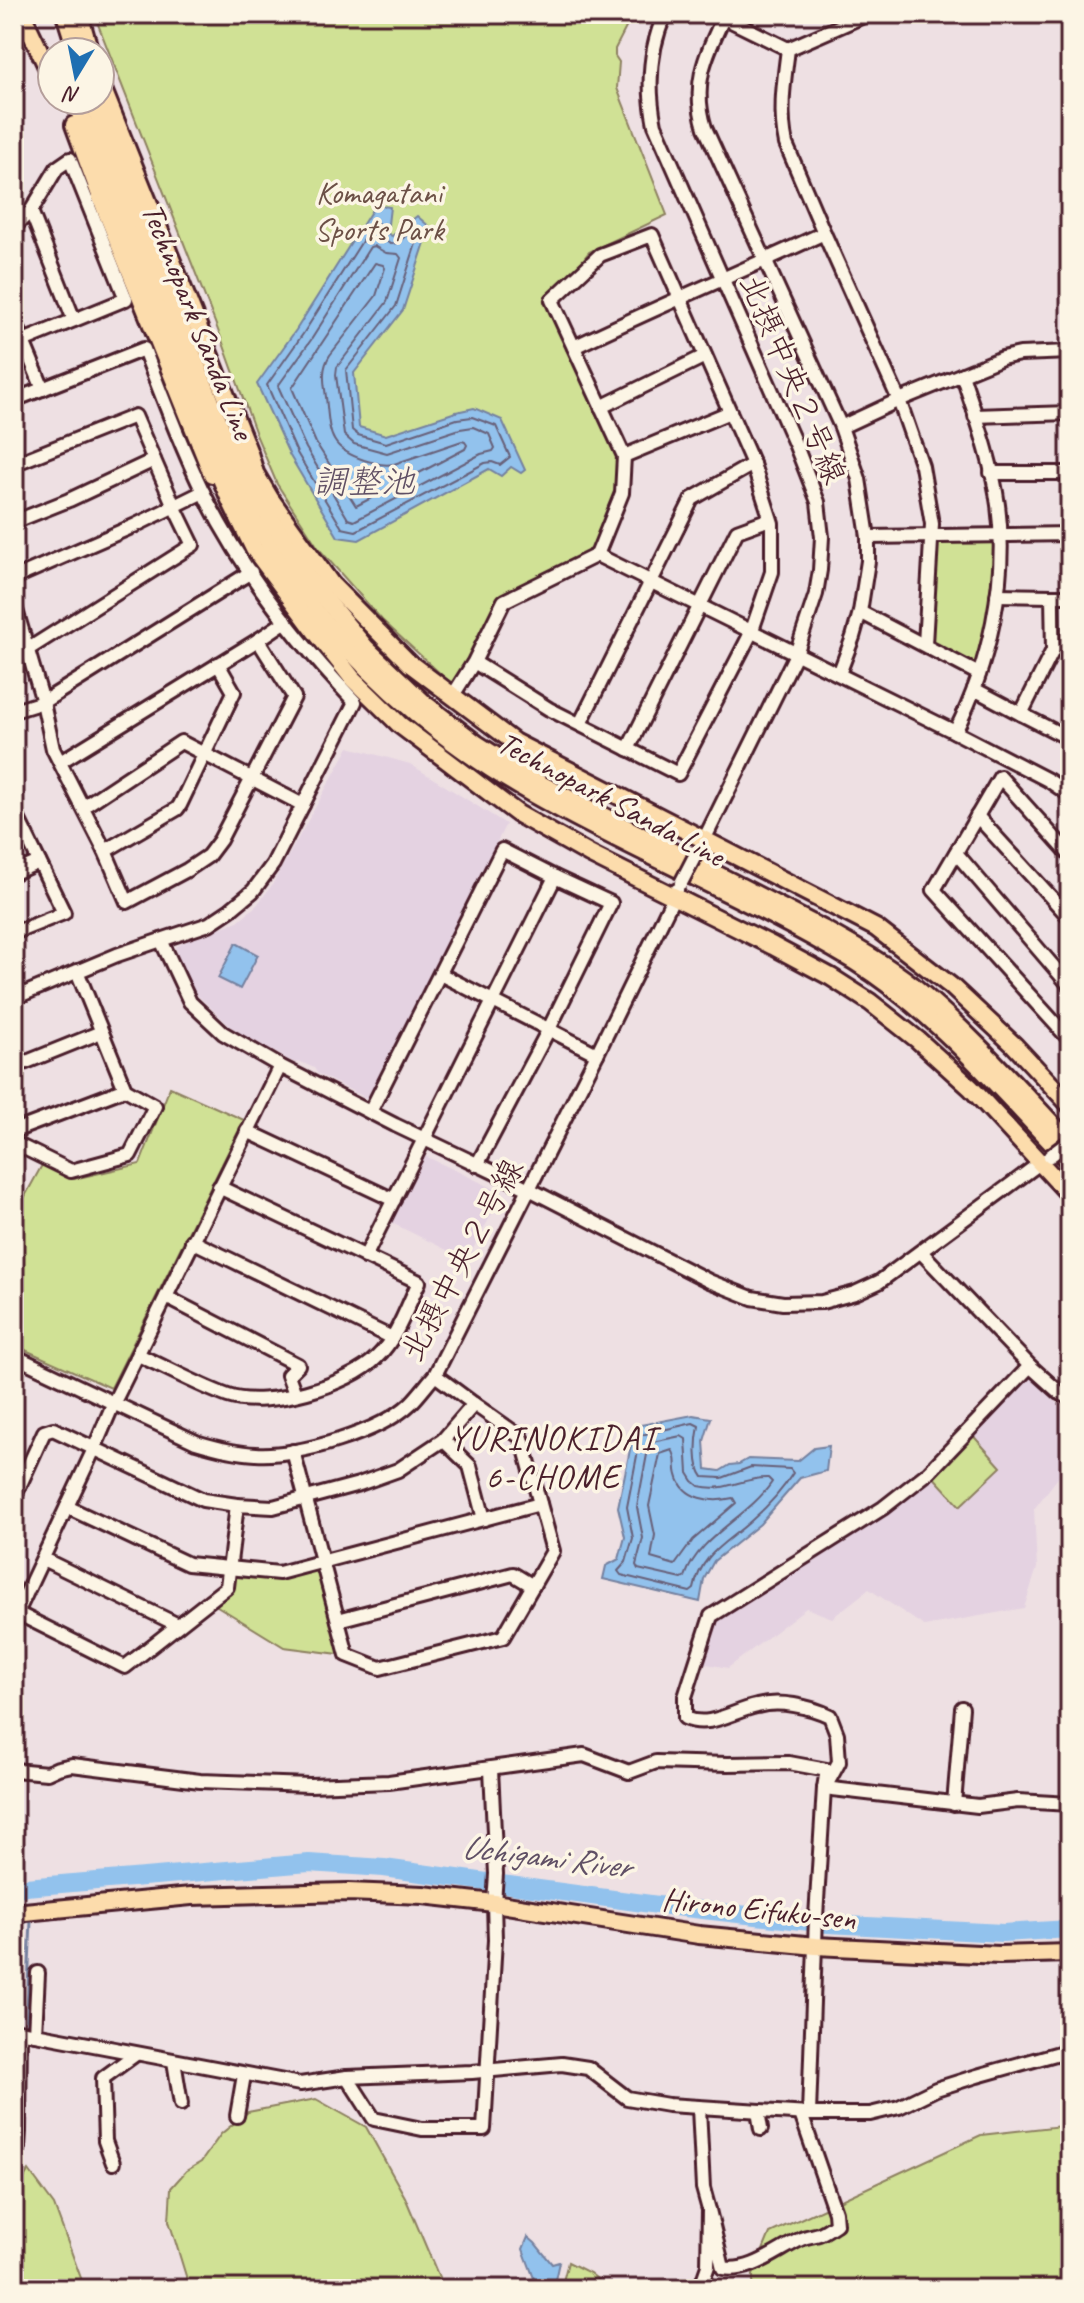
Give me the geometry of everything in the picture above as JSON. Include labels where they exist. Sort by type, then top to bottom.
[{"type":"main road","points":[[22,14],[36,43]]},
{"type":"main road","points":[[34,14],[44,36]]},
{"type":"main road","points":[[65,14],[72,36]]},
{"type":"main road","points":[[79,14],[85,36]]},
{"type":"main road","points":[[70,116],[114,209],[134,223]]},
{"type":"main road","name":"Technopark Sanda Line","points":[[82,116],[134,223],[231,448],[307,577],[366,648],[425,704],[477,744],[535,781],[864,952],[910,984],[943,1013],[1070,1142]]},
{"type":"main road","name":"Technopark Sanda Line","points":[[97,116],[206,424],[247,505],[295,584],[323,620],[417,713],[471,755],[575,817],[817,940],[902,994],[965,1051],[1070,1162]]},
{"type":"main road","points":[[112,116],[134,223]]},
{"type":"main road","points":[[113,116],[255,473]]},
{"type":"main road","points":[[74,125],[189,420],[213,475],[231,502]]},
{"type":"main road","points":[[205,387],[220,404],[271,500],[331,584],[409,663],[514,742],[701,845],[876,928],[951,986],[1014,1045],[1070,1105]]},
{"type":"main road","points":[[206,424],[210,450],[254,549],[353,679],[400,725],[518,814],[589,854],[677,890],[870,1002],[971,1088],[1045,1160],[1070,1195]]},
{"type":"main road","name":"Hirono Eifuku-sen","points":[[14,1913],[191,1896],[348,1892],[423,1895],[494,1903],[699,1935],[999,1955],[1070,1953]]},
{"type":"street","name":"北摂中央２号線","points":[[14,1356],[196,1442],[227,1451],[259,1455],[293,1451],[370,1429],[410,1404],[435,1375],[796,654],[811,611],[820,570],[822,537],[818,502],[655,125],[649,83],[656,37],[665,14]]},
{"type":"street","points":[[788,49],[849,18],[868,14]]},
{"type":"street","points":[[788,49],[721,15],[707,51],[698,96],[705,128],[841,427],[859,479],[868,537],[868,561],[860,612],[839,674]]},
{"type":"street","points":[[788,49],[782,100],[786,144],[899,400],[922,466],[932,524],[925,644]]},
{"type":"street","points":[[14,227],[31,211],[57,168],[70,159],[126,299],[18,342]]},
{"type":"street","points":[[31,211],[74,320]]},
{"type":"street","points":[[574,347],[824,233]]},
{"type":"street","points":[[457,689],[504,601],[597,555],[622,493],[624,456],[552,300],[600,255],[652,235],[753,464],[770,519],[772,572],[751,633],[678,774],[549,709],[474,662]]},
{"type":"street","points":[[14,318],[18,342],[43,389]]},
{"type":"street","points":[[14,400],[144,349],[184,451],[226,534],[315,660],[355,702],[273,864],[253,891],[209,924],[77,971],[14,998]]},
{"type":"street","points":[[841,427],[1002,358],[1020,354],[1070,352]]},
{"type":"street","points":[[601,407],[705,356]]},
{"type":"street","points":[[955,732],[974,689],[990,633],[997,595],[1000,534],[991,473],[962,374]]},
{"type":"street","points":[[624,456],[730,412]]},
{"type":"street","points":[[975,416],[1070,413]]},
{"type":"street","points":[[14,464],[135,416],[193,545],[27,650]]},
{"type":"street","points":[[14,522],[154,460]]},
{"type":"street","points":[[580,724],[692,499],[753,464]]},
{"type":"street","points":[[991,473],[1070,473]]},
{"type":"street","points":[[14,578],[203,492]]},
{"type":"street","points":[[628,749],[737,531],[770,519]]},
{"type":"street","points":[[868,537],[1070,534]]},
{"type":"street","points":[[597,555],[955,732],[1070,795]]},
{"type":"street","points":[[14,711],[43,702],[251,572]]},
{"type":"street","points":[[997,595],[1070,596]]},
{"type":"street","points":[[1021,714],[1053,650],[1052,596]]},
{"type":"street","points":[[14,603],[43,702],[53,749],[105,851],[127,902],[208,856],[253,779],[294,697],[258,640]]},
{"type":"street","points":[[860,612],[979,674]]},
{"type":"street","points":[[60,762],[286,621]]},
{"type":"street","points":[[105,851],[177,809],[234,692],[218,664]]},
{"type":"street","points":[[974,689],[1070,737]]},
{"type":"street","points":[[83,807],[181,742],[303,805]]},
{"type":"street","points":[[1016,795],[1029,770]]},
{"type":"street","points":[[1070,855],[1000,777],[934,890],[1070,1040]]},
{"type":"street","points":[[14,810],[64,913],[14,933]]},
{"type":"street","points":[[977,816],[1070,918]]},
{"type":"street","points":[[370,1112],[502,850],[611,903],[477,1165]]},
{"type":"street","points":[[956,853],[1070,986]]},
{"type":"street","points":[[14,873],[39,862]]},
{"type":"street","points":[[365,1257],[555,877]]},
{"type":"street","points":[[161,940],[190,1002],[223,1033],[370,1112],[703,1278],[752,1298],[783,1303],[822,1302],[855,1293],[879,1282],[1070,1142]]},
{"type":"street","points":[[14,1143],[71,1171],[130,1155],[155,1106],[125,1089],[77,971]]},
{"type":"street","points":[[440,974],[597,1054]]},
{"type":"street","points":[[14,1067],[101,1032]]},
{"type":"street","points":[[237,1505],[227,1587],[125,1667],[15,1613],[43,1559],[114,1402],[280,1066]]},
{"type":"street","points":[[14,1131],[125,1089]]},
{"type":"street","points":[[247,1131],[394,1200]]},
{"type":"street","points":[[138,1355],[229,1396],[275,1399],[328,1386],[357,1373],[378,1357],[392,1338],[419,1282],[219,1187]]},
{"type":"street","points":[[192,1241],[392,1338]]},
{"type":"street","points":[[922,1253],[1030,1366],[1070,1398]]},
{"type":"street","points":[[166,1297],[298,1365],[288,1375],[295,1394]]},
{"type":"street","points":[[824,1788],[839,1762],[837,1734],[830,1716],[774,1703],[708,1722],[693,1722],[685,1718],[685,1697],[711,1616],[883,1508],[929,1472],[1030,1366]]},
{"type":"street","points":[[293,1451],[347,1655],[380,1668],[503,1637],[553,1551],[522,1438],[435,1375]]},
{"type":"street","points":[[14,1498],[44,1432],[53,1429],[203,1500],[273,1507],[398,1470],[443,1440],[474,1404]]},
{"type":"street","points":[[443,1440],[470,1466],[484,1519]]},
{"type":"street","points":[[67,1507],[188,1564],[279,1573],[540,1504]]},
{"type":"street","points":[[43,1559],[178,1625]]},
{"type":"street","points":[[338,1620],[513,1574],[533,1586]]},
{"type":"street","points":[[954,1804],[962,1708]]},
{"type":"street","points":[[14,1770],[47,1773],[72,1765],[200,1781],[310,1785],[389,1782],[584,1755],[629,1772],[656,1762],[789,1763],[827,1770],[805,2114],[836,2224],[764,2260],[723,2268],[703,2188],[699,2108]]},
{"type":"street","points":[[347,2077],[374,2119],[422,2129],[484,2129],[495,1940],[496,1874],[491,1769]]},
{"type":"street","points":[[824,1788],[978,1806],[1018,1801],[1070,1804]]},
{"type":"street","points":[[35,2034],[38,1973]]},
{"type":"street","points":[[14,2153],[18,2148],[19,2132],[17,2031],[300,2084],[347,2077],[562,2064],[588,2068],[627,2098],[699,2108],[805,2114],[870,2114],[899,2107],[936,2089],[1070,2050]]},
{"type":"street","points":[[113,2163],[105,2141],[103,2078],[136,2054]]},
{"type":"street","points":[[174,2061],[181,2104]]},
{"type":"street","points":[[237,2116],[244,2075]]},
{"type":"street","points":[[758,2111],[761,2129]]},
{"type":"street","points":[[700,2289],[708,2266],[709,2210]]},
{"type":"shaded area","points":[[349,747],[410,764],[506,824],[368,1099],[318,1074],[314,1068],[301,1062],[295,1063],[233,1029],[194,992],[179,961],[176,947],[238,921],[257,905],[272,885]]},
{"type":"shaded area","points":[[423,1155],[503,1193],[467,1260],[390,1222]]},
{"type":"shaded area","points":[[1026,1370],[1070,1416],[1070,1462],[1034,1509],[1037,1568],[1024,1608],[924,1626],[869,1589],[832,1618],[806,1608],[728,1668],[696,1662],[711,1616],[929,1472]]},
{"type":"green space","name":"Komagatani Sports Park","points":[[94,14],[633,14],[615,49],[619,62],[617,88],[667,215],[589,252],[552,300],[624,456],[622,493],[597,555],[504,601],[457,689],[382,620],[319,549],[277,484],[116,70],[116,36],[103,36]]},
{"type":"green space","points":[[1000,534],[997,595],[979,674],[925,644],[931,536]]},
{"type":"green space","points":[[170,1087],[244,1120],[111,1388],[14,1345],[14,1208],[18,1209],[42,1165],[74,1179],[140,1164]]},
{"type":"green space","points":[[969,1431],[1001,1467],[960,1506],[929,1472]]},
{"type":"green space","points":[[323,1563],[347,1655],[284,1647],[209,1601],[227,1587],[229,1568],[279,1573]]},
{"type":"green space","points":[[316,2099],[366,2127],[405,2197],[444,2289],[190,2289],[169,2221],[171,2188],[186,2171],[201,2162],[221,2134],[248,2112]]},
{"type":"green space","points":[[1070,2125],[1070,2289],[753,2289],[753,2275],[770,2233],[981,2135]]},
{"type":"green space","points":[[29,2171],[54,2205],[85,2289],[14,2289],[14,2193]]},
{"type":"green space","points":[[568,2262],[590,2273],[609,2289],[561,2289]]},
{"type":"water","name":"調整池","points":[[375,205],[390,207],[387,233],[392,236],[417,216],[430,227],[403,310],[354,373],[359,427],[386,435],[474,408],[502,420],[525,470],[521,473],[511,467],[501,476],[489,469],[359,540],[338,537],[290,456],[257,384],[296,330]]},
{"type":"water","points":[[236,943],[258,955],[240,989],[218,978]]},
{"type":"water","points":[[693,1415],[711,1418],[704,1441],[706,1469],[720,1471],[748,1459],[798,1461],[814,1448],[829,1446],[826,1471],[800,1478],[760,1524],[714,1561],[704,1579],[700,1602],[603,1579],[606,1566],[619,1559],[625,1537],[618,1507],[635,1426]]},
{"type":"water","points":[[528,2237],[552,2264],[559,2262],[553,2289],[538,2289],[523,2249]]},
{"type":"waterway","name":"Uchigami River","points":[[14,1888],[309,1863],[384,1868],[658,1905],[828,1924],[1003,1933],[1070,1929]]},
{"type":"waterway","points":[[14,1924],[31,1921],[26,2030]]},
{"type":"district","name":"YURINOKIDAI 6-CHOME","points":[[553,1456]]}]
